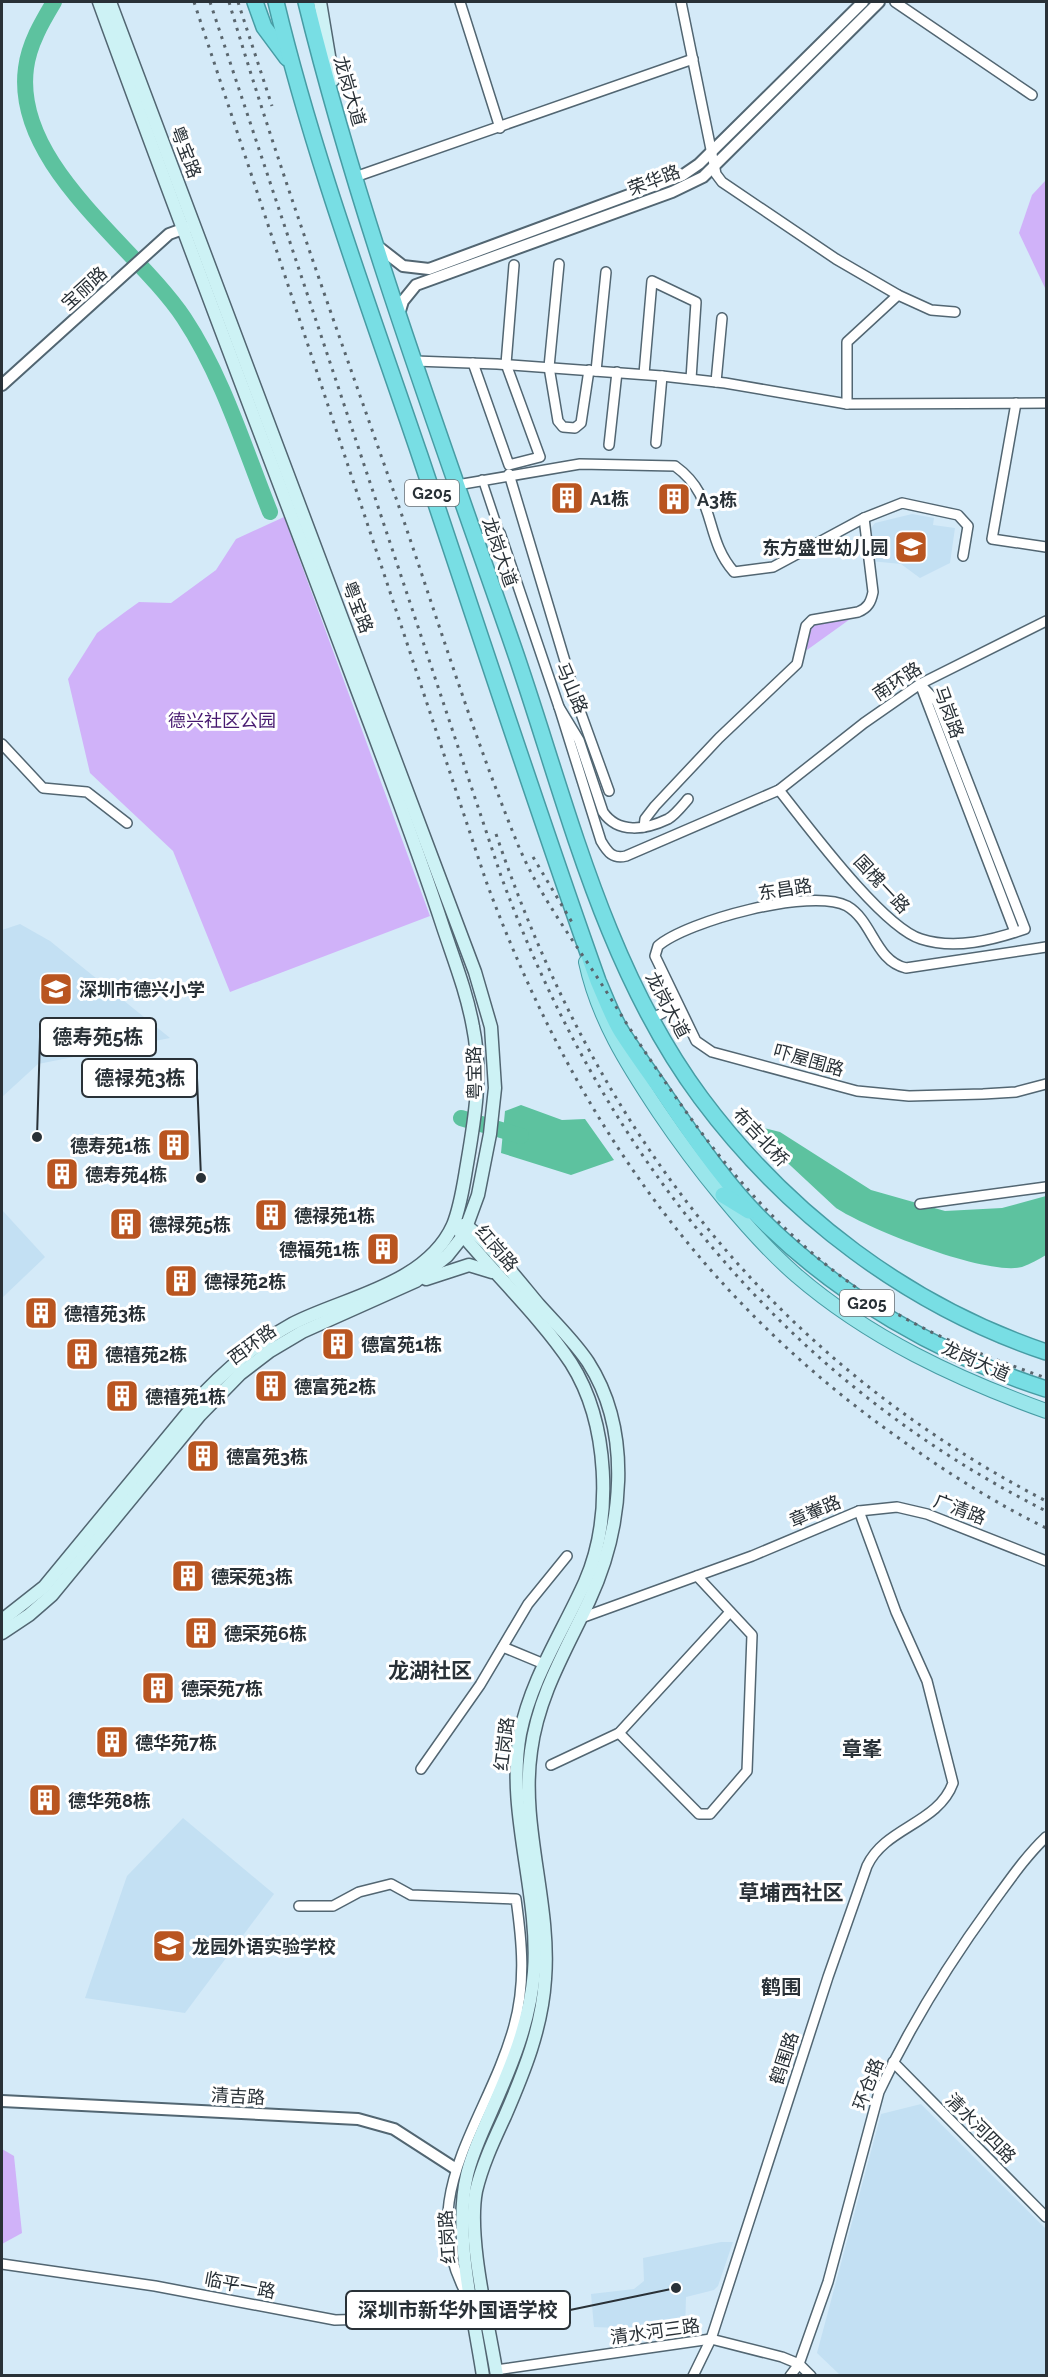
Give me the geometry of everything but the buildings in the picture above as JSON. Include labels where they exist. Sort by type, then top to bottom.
[{"type":"highway","points":[[255,2],[264,27],[291,63]]},
{"type":"highway","name":"龙岗大道","points":[[276,2],[291,63],[364,293],[577,922],[598,981],[620,1029],[720,1169],[758,1216],[821,1271],[896,1323],[997,1372],[1047,1389]]},
{"type":"highway","name":"龙岗大道","points":[[306,2],[374,243],[599,904],[651,1019],[701,1098]]},
{"type":"highway","name":"布吉北桥","points":[[701,1098],[726,1130],[793,1200]]},
{"type":"highway","points":[[723,1196],[758,1216]]},
{"type":"highway","name":"龙岗大道","points":[[793,1200],[837,1240],[919,1295],[970,1322],[1047,1352]]},
{"type":"main road","name":"粤宝路","points":[[99,2],[182,229],[425,870],[474,1030],[478,1080],[476,1109],[453,1224]]},
{"type":"main road","name":"粤宝路","points":[[110,2],[475,972],[493,1046],[493,1108],[486,1156],[466,1231]]},
{"type":"main road","points":[[320,2],[340,126]]},
{"type":"main road","name":"龙岗大道","points":[[577,922],[592,991],[613,1040],[674,1135],[723,1196],[788,1268],[846,1313],[900,1347],[954,1375],[1047,1411]]},
{"type":"main road","name":"红岗路","points":[[453,1224],[466,1231],[578,1349],[596,1377],[608,1408],[617,1464],[615,1521],[603,1568],[543,1701],[529,1763],[530,1795],[546,1952],[542,2010],[529,2056],[484,2166],[475,2200],[476,2239],[497,2373]]},
{"type":"main road","name":"西环路","points":[[2,1620],[44,1587],[204,1393],[232,1365],[297,1322],[411,1270],[431,1254],[453,1224]]},
{"type":"main road","name":"红岗路","points":[[466,1231],[499,1278],[559,1347],[577,1373],[590,1408],[601,1459],[603,1506],[594,1554],[584,1583],[544,1664],[527,1709],[518,1755],[518,1787],[534,1934],[533,1982],[521,2039],[474,2151],[465,2184],[462,2227],[483,2376]]},
{"type":"main road","name":"西环路","points":[[2,1633],[29,1615],[52,1595],[200,1415],[240,1374],[270,1351],[302,1332],[405,1287],[437,1265],[466,1231]]},
{"type":"main road","points":[[405,1287],[469,1265],[484,1268],[499,1278]]},
{"type":"street","points":[[460,2],[500,128]]},
{"type":"street","points":[[681,2],[714,166],[722,182],[836,259],[898,295],[931,310],[955,312]]},
{"type":"street","name":"荣华路","points":[[374,243],[403,266],[429,268],[683,175],[712,152],[863,2]]},
{"type":"street","name":"荣华路","points":[[399,315],[403,301],[417,285],[690,185],[714,166],[879,2]]},
{"type":"street","points":[[895,2],[1032,95]]},
{"type":"street","points":[[355,177],[693,59]]},
{"type":"street","name":"宝丽路","points":[[2,384],[169,234],[194,224]]},
{"type":"street","points":[[559,264],[549,367],[558,421],[563,428],[575,428],[581,423],[593,370],[606,272]]},
{"type":"street","points":[[473,363],[509,465],[540,457],[506,364],[514,265]]},
{"type":"street","points":[[644,374],[652,281],[696,303],[691,379]]},
{"type":"street","points":[[847,404],[847,342],[898,295]]},
{"type":"street","points":[[716,381],[722,318]]},
{"type":"street","points":[[415,361],[506,364],[716,381],[847,404],[1047,403]]},
{"type":"street","points":[[609,445],[617,372]]},
{"type":"street","points":[[656,443],[662,376]]},
{"type":"street","points":[[1016,403],[992,539],[1047,547]]},
{"type":"street","points":[[457,485],[509,474],[580,464],[675,466],[686,474],[699,491],[710,513],[722,558],[734,572],[773,567],[864,518],[902,503],[958,515],[968,526],[963,556]]},
{"type":"street","points":[[509,474],[579,708],[609,792]]},
{"type":"street","name":"马山路","points":[[482,479],[559,707],[579,741],[603,812],[618,827],[628,829],[644,827],[669,819],[688,800]]},
{"type":"street","points":[[644,827],[645,819],[655,806],[719,738],[797,664],[806,626],[812,620],[858,612],[865,609],[871,602],[873,592],[864,518]]},
{"type":"street","points":[[475,541],[500,533]]},
{"type":"street","name":"南环路","points":[[559,707],[601,841],[606,850],[618,858],[683,833],[779,790],[864,723],[921,684],[1047,621]]},
{"type":"street","name":"马岗路","points":[[921,684],[937,702],[1025,928]]},
{"type":"street","name":"马岗路","points":[[921,684],[1015,932]]},
{"type":"street","points":[[2,744],[43,788],[87,792],[127,823]]},
{"type":"street","name":"国槐一路","points":[[779,790],[868,897],[898,926],[920,939],[942,943],[969,943],[1025,928]]},
{"type":"street","name":"东昌路","points":[[679,931],[710,921],[813,899],[832,901],[848,907],[862,919],[886,957],[896,966],[906,968],[1047,947]]},
{"type":"street","name":"吓屋围路","points":[[679,931],[658,946],[655,956],[696,1041],[712,1052],[857,1091],[909,1096],[1016,1092],[1047,1084]]},
{"type":"street","points":[[651,1019],[678,1005]]},
{"type":"street","points":[[920,1204],[1047,1187]]},
{"type":"street","name":"广清路","points":[[859,1511],[897,1508],[927,1514],[1047,1561]]},
{"type":"street","name":"章輋路","points":[[581,1618],[752,1556],[859,1511],[896,1612],[927,1681],[953,1783]]},
{"type":"street","points":[[421,1769],[503,1647],[528,1604],[567,1556]]},
{"type":"street","points":[[619,1733],[699,1814],[710,1815],[747,1771],[752,1635],[697,1576]]},
{"type":"street","points":[[551,1765],[619,1733],[730,1612]]},
{"type":"street","points":[[503,1647],[544,1664]]},
{"type":"street","name":"鹤围路","points":[[693,2376],[711,2339],[828,1977],[867,1866],[872,1855],[885,1842],[941,1804],[953,1783]]},
{"type":"street","name":"环仓路","points":[[790,2376],[799,2364],[828,2283],[879,2092],[893,2062],[958,1950],[1030,1852],[1046,1840]]},
{"type":"street","points":[[299,1906],[333,1906],[359,1892],[391,1884],[411,1895],[516,1899],[523,1965],[518,2012],[501,2063],[456,2169],[449,2193],[449,2234],[459,2284],[473,2306]]},
{"type":"street","name":"清水河四路","points":[[893,2062],[1047,2217]]},
{"type":"street","name":"清吉路","points":[[3,2101],[358,2119],[394,2129],[456,2169]]},
{"type":"street","name":"临平一路","points":[[2,2264],[155,2286],[335,2320],[373,2319],[473,2306]]},
{"type":"street","name":"清水河三路","points":[[497,2373],[711,2339],[782,2357],[799,2364],[811,2376]]},
{"type":"shaded area","name":"东方盛世幼儿园","points":[[912,514],[934,518],[933,525],[955,528],[950,563],[920,578],[901,564],[870,561],[872,527],[875,523]]},
{"type":"shaded area","name":"深圳市德兴小学","points":[[20,924],[50,941],[170,1038],[38,1064],[2,1097],[2,930]]},
{"type":"shaded area","points":[[521,1105],[562,1120],[585,1119],[614,1160],[571,1175],[501,1153],[505,1111]]},
{"type":"shaded area","points":[[752,1125],[780,1132],[871,1190],[945,1211],[1002,1208],[1046,1196],[1046,1255],[1022,1267],[1005,1268],[982,1265],[928,1249],[874,1227],[836,1208],[814,1191]]},
{"type":"shaded area","points":[[2,1210],[45,1257],[2,1298]]},
{"type":"shaded area","name":"龙园外语实验学校","points":[[183,1818],[274,1894],[185,2013],[85,1998],[127,1876]]},
{"type":"shaded area","points":[[921,2104],[1046,2229],[1046,2375],[840,2375],[817,2353],[881,2114]]},
{"type":"shaded area","points":[[721,2242],[733,2242],[718,2286],[714,2290],[686,2297],[685,2331],[594,2327],[591,2294],[634,2289],[644,2281],[643,2258]]},
{"type":"green space","points":[[1046,180],[1046,290],[1019,233],[1032,195]]},
{"type":"green space","name":"德兴社区公园","points":[[284,517],[430,916],[230,992],[173,851],[90,773],[68,679],[97,633],[125,612],[139,602],[171,603],[216,570],[236,539]]},
{"type":"green space","points":[[853,617],[807,650],[805,626]]},
{"type":"green space","points":[[2,2149],[14,2156],[22,2233],[2,2244]]},
{"type":"pier","points":[[750,1123],[777,1153],[836,1208],[829,1206],[775,1155]]},
{"type":"waterway","points":[[54,2],[33,42],[26,68],[27,104],[38,138],[57,170],[82,202],[163,290],[184,318],[221,388],[270,512]]},
{"type":"waterway","points":[[461,1118],[521,1136]]},
{"type":"railway","points":[[194,2],[486,881],[520,965],[558,1045],[601,1121],[649,1193],[703,1261],[762,1324],[828,1384],[900,1439],[971,1487],[1046,1528]]},
{"type":"railway","points":[[210,2],[501,876],[543,977],[592,1073],[648,1163],[712,1247],[784,1324],[863,1394],[950,1457],[1046,1511]]},
{"type":"railway","points":[[229,2],[289,190],[469,714],[516,840],[546,899],[668,1086],[701,1132],[773,1216],[814,1254],[858,1289],[908,1320],[993,1359],[1046,1378]]},
{"type":"railway","points":[[238,2],[272,106]]},
{"type":"railway","points":[[496,834],[537,941],[585,1042],[640,1136],[704,1224],[776,1304],[856,1377],[946,1443],[1046,1501]]},
{"type":"railway","points":[[533,857],[573,924]]},
{"type":"place","name":"A1栋","points":[[567,498]]},
{"type":"place","name":"A3栋","points":[[674,499]]},
{"type":"place","name":"东方盛世幼儿园","points":[[911,547]]},
{"type":"place","name":"深圳市德兴小学","points":[[56,989]]},
{"type":"place","name":"德寿苑5栋","points":[[37,1137]]},
{"type":"place","name":"德寿苑1栋","points":[[174,1145]]},
{"type":"place","name":"德寿苑4栋","points":[[62,1174]]},
{"type":"place","name":"德禄苑3栋","points":[[201,1178]]},
{"type":"place","name":"德禄苑1栋","points":[[271,1215]]},
{"type":"place","name":"德禄苑5栋","points":[[126,1224]]},
{"type":"place","name":"德福苑1栋","points":[[383,1249]]},
{"type":"place","name":"德禄苑2栋","points":[[181,1281]]},
{"type":"place","name":"德禧苑3栋","points":[[41,1313]]},
{"type":"place","name":"德富苑1栋","points":[[338,1344]]},
{"type":"place","name":"德禧苑2栋","points":[[82,1354]]},
{"type":"place","name":"德富苑2栋","points":[[271,1386]]},
{"type":"place","name":"德禧苑1栋","points":[[122,1396]]},
{"type":"place","name":"德富苑3栋","points":[[203,1456]]},
{"type":"place","name":"德荣苑3栋","points":[[188,1576]]},
{"type":"place","name":"德荣苑6栋","points":[[201,1633]]},
{"type":"place","name":"德荣苑7栋","points":[[158,1688]]},
{"type":"place","name":"德华苑7栋","points":[[112,1742]]},
{"type":"place","name":"德华苑8栋","points":[[45,1800]]},
{"type":"place","name":"龙园外语实验学校","points":[[169,1946]]},
{"type":"place","name":"深圳市新华外国语学校","points":[[676,2288]]},
{"type":"district","name":"龙湖社区","points":[[430,1670]]},
{"type":"district","name":"章峯","points":[[862,1749]]},
{"type":"district","name":"草埔西社区","points":[[791,1892]]},
{"type":"district","name":"鹤围","points":[[781,1987]]}]
